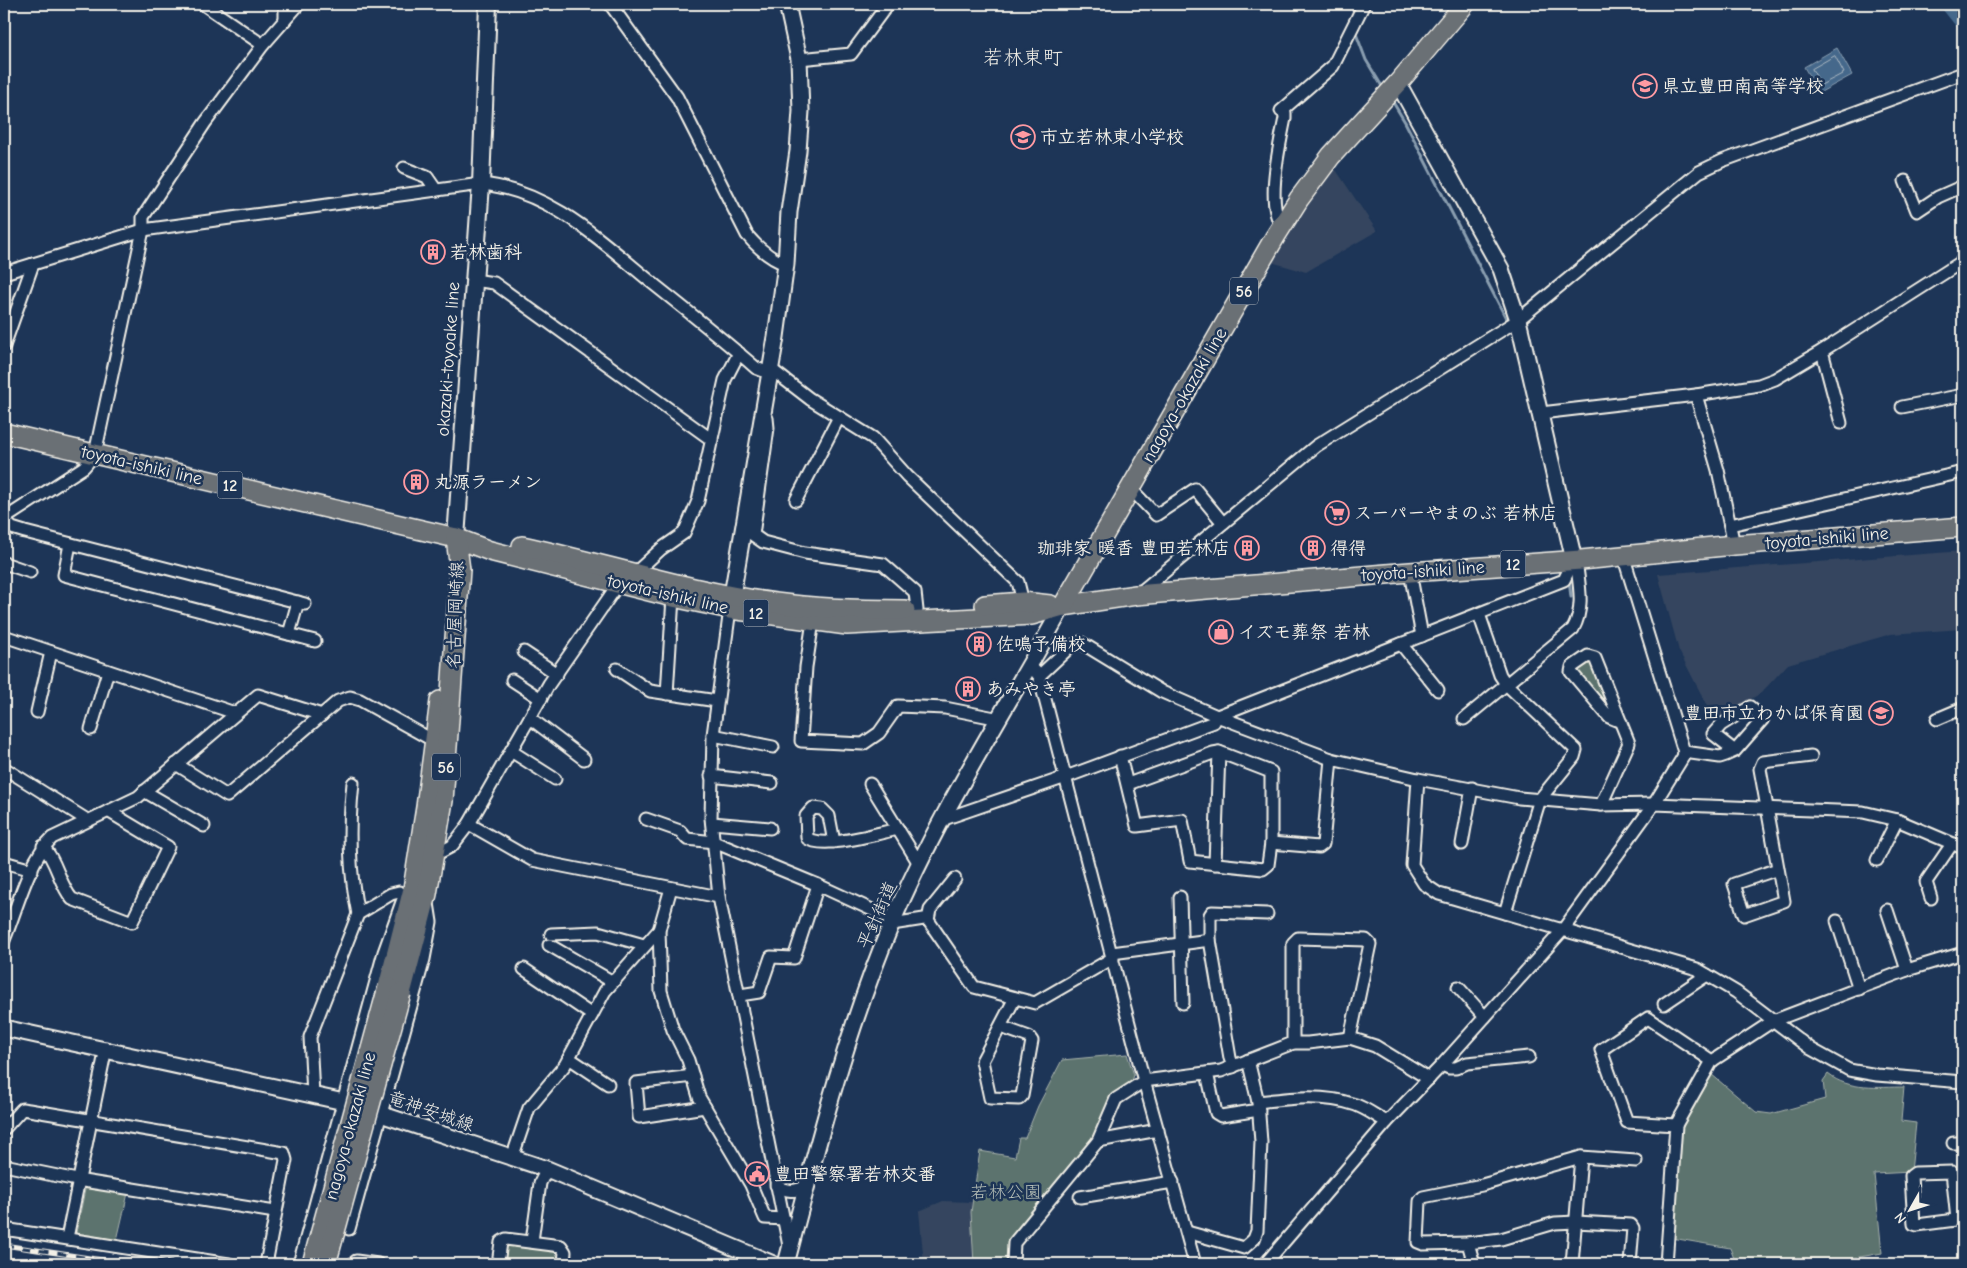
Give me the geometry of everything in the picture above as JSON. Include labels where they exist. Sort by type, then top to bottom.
[{"type":"main road","name":"okazaki-toyoake line","points":[[456,538],[481,184],[488,4]]},
{"type":"main road","name":"nagoya-okazaki line","points":[[1064,606],[1282,226],[1331,156],[1398,83],[1461,6]]},
{"type":"main road","name":"toyota-ishiki line","points":[[4,432],[456,538],[490,551],[627,578],[813,621],[847,625],[1032,615],[1064,606],[1136,595],[1963,527]]},
{"type":"main road","name":"名古屋岡崎線","points":[[395,990],[415,892],[440,704],[447,571],[456,538]]},
{"type":"main road","name":"名古屋岡崎線","points":[[415,892],[436,855],[443,801],[460,580],[456,538]]},
{"type":"main road","name":"toyota-ishiki line","points":[[627,578],[672,597],[731,602],[776,603],[857,610],[917,610],[1023,602],[1064,606]]},
{"type":"main road","name":"nagoya-okazaki line","points":[[312,1264],[395,990]]},
{"type":"main road","name":"nagoya-okazaki line","points":[[326,1264],[395,990]]},
{"type":"street","points":[[203,4],[263,45]]},
{"type":"street","points":[[285,20],[286,4]]},
{"type":"street","points":[[289,634],[302,603],[12,528],[4,520],[84,467],[95,454],[143,230],[144,217],[197,134],[263,45],[299,4]]},
{"type":"street","points":[[610,4],[678,97],[747,235],[757,246],[775,260],[786,264]]},
{"type":"street","points":[[787,4],[799,59],[801,111],[789,212],[786,264],[731,602],[713,735],[711,776],[712,823],[719,897],[790,1249]]},
{"type":"street","points":[[799,59],[852,54],[888,4]]},
{"type":"street","points":[[1282,226],[1276,219],[1275,169],[1286,118],[1281,111],[1333,66],[1364,4]]},
{"type":"street","points":[[1136,595],[1316,446],[1518,320],[1700,172],[1722,161],[1963,73]]},
{"type":"street","points":[[1398,83],[1495,255],[1518,320],[1575,560],[1582,606],[1576,624],[1562,639],[1464,719]]},
{"type":"street","points":[[404,168],[426,177],[436,190]]},
{"type":"street","points":[[1905,181],[1917,211],[1938,197],[1963,186]]},
{"type":"street","points":[[4,273],[143,230],[481,184],[508,188],[527,194],[548,205],[618,252],[756,368],[770,371],[839,418],[873,438],[907,476],[1018,582],[1023,602]]},
{"type":"street","points":[[1540,413],[1696,395],[1759,385],[1774,379],[1822,350],[1963,261]]},
{"type":"street","points":[[4,346],[32,264]]},
{"type":"street","points":[[4,266],[16,269]]},
{"type":"street","points":[[474,280],[494,283],[712,440]]},
{"type":"street","points":[[1822,350],[1841,423]]},
{"type":"street","points":[[436,855],[452,846],[469,824],[557,674],[627,578],[661,549],[684,533],[698,501],[725,380],[739,353]]},
{"type":"street","points":[[1902,408],[1963,394]]},
{"type":"street","points":[[1696,395],[1718,470],[1734,545]]},
{"type":"street","points":[[765,398],[768,428],[753,535],[763,542],[805,553],[883,564],[915,592],[917,610]]},
{"type":"street","points":[[796,500],[839,418]]},
{"type":"street","points":[[1730,525],[1963,472]]},
{"type":"street","points":[[1131,489],[1156,515],[1195,489],[1223,523]]},
{"type":"street","points":[[70,544],[64,575],[315,641]]},
{"type":"street","points":[[1265,1264],[1387,1122],[1442,1065],[1562,931],[1654,804],[1684,752],[1623,555]]},
{"type":"street","points":[[944,818],[1066,777],[1214,722],[1217,716],[1564,580],[1575,560]]},
{"type":"street","points":[[4,563],[30,572]]},
{"type":"street","points":[[1410,572],[1422,636]]},
{"type":"street","points":[[667,694],[672,597]]},
{"type":"street","name":"平針街道","points":[[786,1264],[806,1187],[854,1022],[893,922],[944,818],[1000,719],[1035,671],[1064,606]]},
{"type":"street","points":[[1478,614],[1500,675],[1506,684],[1576,750],[1574,756],[1540,799],[1505,913]]},
{"type":"street","points":[[813,621],[806,667],[801,741],[863,744],[879,733],[898,706],[945,708],[1000,719]]},
{"type":"street","points":[[4,636],[235,713]]},
{"type":"street","points":[[1195,1264],[1144,1080],[1066,777],[1035,671],[1071,646],[1080,642],[1162,692],[1217,716],[1331,759],[1418,779],[1540,799],[1601,805],[1654,804],[1862,812],[1897,820],[1963,848]]},
{"type":"street","points":[[1401,644],[1438,690]]},
{"type":"street","points":[[37,712],[51,652]]},
{"type":"street","points":[[524,652],[557,674]]},
{"type":"street","points":[[1601,805],[1629,743],[1622,722],[1595,658],[1588,656],[1572,667],[1571,672],[1609,717],[1622,722]]},
{"type":"street","points":[[617,669],[650,690],[717,701]]},
{"type":"street","points":[[91,729],[108,671]]},
{"type":"street","points":[[512,680],[541,699]]},
{"type":"street","points":[[4,940],[8,922],[43,846],[52,838],[144,791],[258,695],[322,715]]},
{"type":"street","points":[[176,764],[227,796],[338,701],[350,697],[360,700],[434,741]]},
{"type":"street","points":[[1937,719],[1963,708]]},
{"type":"street","points":[[530,718],[584,759]]},
{"type":"street","points":[[713,735],[773,747]]},
{"type":"street","points":[[511,751],[555,778]]},
{"type":"street","points":[[1684,752],[1720,757],[1734,751]]},
{"type":"street","points":[[1120,756],[1137,826],[1182,820],[1190,861],[1265,868],[1269,863],[1271,843],[1271,772],[1219,752],[1128,784]]},
{"type":"street","points":[[1215,864],[1219,752]]},
{"type":"street","points":[[1778,868],[1734,884],[1744,916],[1784,901],[1778,868],[1766,809],[1760,769],[1763,762],[1811,756]]},
{"type":"street","points":[[1271,843],[1319,847],[1322,844],[1331,759]]},
{"type":"street","points":[[4,768],[87,820]]},
{"type":"street","points":[[711,776],[772,783]]},
{"type":"street","points":[[1418,779],[1412,865],[1414,872],[1424,884],[1439,894],[1562,931],[1685,964],[1736,992],[1811,1049],[1849,1070],[1877,1075],[1963,1082]]},
{"type":"street","points":[[313,1096],[310,1037],[358,914],[351,859],[349,820],[353,783]]},
{"type":"street","points":[[870,784],[920,866]]},
{"type":"street","points":[[1462,844],[1472,788]]},
{"type":"street","points":[[144,791],[204,826]]},
{"type":"street","points":[[43,846],[48,852],[65,891],[72,899],[132,922],[168,847],[108,811]]},
{"type":"street","points":[[646,819],[680,832],[686,839],[714,842],[818,884],[893,922],[928,920]]},
{"type":"street","points":[[1877,860],[1897,820]]},
{"type":"street","points":[[712,823],[770,828]]},
{"type":"street","points":[[469,824],[532,860],[719,897]]},
{"type":"street","points":[[834,842],[898,829]]},
{"type":"street","points":[[1930,898],[1926,882],[1952,844]]},
{"type":"street","points":[[4,862],[32,870]]},
{"type":"street","points":[[955,879],[930,910],[928,920],[974,987],[1035,1003],[1112,955],[1210,940]]},
{"type":"street","points":[[740,995],[759,992],[771,957],[794,958],[818,884]]},
{"type":"street","points":[[671,888],[659,930],[661,990],[673,1030],[688,1060],[705,1107],[751,1185],[765,1218],[784,1219]]},
{"type":"street","points":[[358,914],[391,894],[415,892]]},
{"type":"street","points":[[299,1264],[384,952],[415,892]]},
{"type":"street","points":[[349,1229],[424,958],[431,922],[415,892]]},
{"type":"street","points":[[1180,897],[1183,1003]]},
{"type":"street","points":[[1887,910],[1907,970]]},
{"type":"street","points":[[1233,1067],[1210,940],[1210,915],[1212,912],[1267,914]]},
{"type":"street","points":[[1836,921],[1859,989]]},
{"type":"street","points":[[512,1158],[529,1108],[569,1058],[605,991],[659,930]]},
{"type":"street","points":[[614,982],[550,940],[598,932],[644,945]]},
{"type":"street","points":[[1293,1043],[1293,943],[1298,938],[1366,940],[1370,944],[1350,1038]]},
{"type":"street","points":[[1666,1264],[1676,1125],[1712,1061],[1773,1021],[1907,970],[1963,953]]},
{"type":"street","points":[[524,969],[592,1015]]},
{"type":"street","points":[[1664,1004],[1707,975]]},
{"type":"street","points":[[1458,987],[1485,1017]]},
{"type":"street","points":[[1001,1027],[1029,1037],[1032,1041],[1022,1096],[1019,1099],[990,1098],[982,1061],[1015,998]]},
{"type":"street","points":[[1676,1125],[1627,1122],[1601,1050],[1648,1018],[1712,1061]]},
{"type":"street","name":"竜神安城線","points":[[4,1028],[106,1048],[344,1102],[547,1169],[773,1264]]},
{"type":"street","points":[[1013,1264],[1014,1243],[1098,1141],[1116,1099],[1144,1080],[1207,1073],[1233,1067],[1293,1043],[1350,1038],[1375,1046],[1429,1079]]},
{"type":"street","points":[[67,1238],[106,1048]]},
{"type":"street","points":[[1442,1065],[1456,1068],[1467,1062],[1529,1057]]},
{"type":"street","points":[[569,1058],[608,1084]]},
{"type":"street","points":[[1187,1232],[1244,1248],[1254,1239],[1260,1193],[1261,1142],[1258,1106],[1248,1060]]},
{"type":"street","points":[[1207,1073],[1216,1113],[1221,1116],[1307,1096],[1357,1105],[1387,1122]]},
{"type":"street","points":[[693,1076],[636,1083],[639,1117],[705,1107]]},
{"type":"street","points":[[4,1129],[22,1109],[284,1153],[286,1160],[266,1264]]},
{"type":"street","points":[[1098,1141],[1158,1130]]},
{"type":"street","points":[[1630,1264],[1634,1228],[1631,1224],[1555,1223],[1500,1240],[1423,1244],[1418,1242],[1420,1201],[1423,1197],[1482,1186],[1581,1157],[1636,1161]]},
{"type":"street","points":[[1572,1264],[1581,1157]]},
{"type":"street","points":[[4,1165],[78,1180],[275,1212]]},
{"type":"street","points":[[532,1241],[540,1183],[547,1169]]},
{"type":"street","points":[[1952,1172],[1960,1220],[1914,1224],[1911,1176],[1915,1173],[1952,1172]]},
{"type":"street","points":[[1080,1196],[1173,1182]]},
{"type":"street","points":[[776,1184],[788,1191],[795,1192],[806,1187]]},
{"type":"street","points":[[4,1228],[229,1264]]},
{"type":"street","points":[[498,1264],[501,1242],[506,1239],[561,1246],[565,1252],[564,1264]]},
{"type":"street","points":[[1468,1243],[1474,1264]]},
{"type":"street","points":[[353,1264],[356,1261],[378,1264]]},
{"type":"shaded area","points":[[1334,167],[1377,231],[1306,272],[1271,262],[1302,211]]},
{"type":"shaded area","points":[[1963,551],[1963,629],[1891,634],[1788,664],[1761,693],[1715,721],[1679,651],[1658,574]]},
{"type":"shaded area","points":[[943,1201],[972,1202],[974,1264],[924,1264],[919,1211]]},
{"type":"green space","points":[[1586,661],[1594,664],[1612,708],[1609,709],[1577,671],[1579,665]]},
{"type":"green space","name":"若林公園","points":[[1127,1054],[1134,1075],[1132,1081],[1112,1096],[1088,1146],[1013,1235],[1009,1241],[1007,1264],[974,1264],[971,1212],[980,1151],[1015,1157],[1019,1138],[1025,1138],[1038,1106],[1062,1060]]},
{"type":"green space","points":[[1711,1074],[1756,1112],[1771,1114],[1825,1099],[1823,1081],[1828,1074],[1855,1086],[1904,1087],[1901,1121],[1916,1123],[1911,1172],[1874,1174],[1882,1253],[1821,1264],[1736,1264],[1730,1248],[1672,1238],[1676,1132]]},
{"type":"green space","points":[[86,1185],[128,1193],[117,1240],[76,1233]]},
{"type":"green space","points":[[510,1245],[554,1251],[559,1258],[557,1264],[503,1264],[505,1248]]},
{"type":"water","points":[[1837,48],[1852,75],[1819,93],[1804,67]]},
{"type":"waterway","points":[[1951,4],[1963,19]]},
{"type":"waterway","points":[[1355,31],[1366,60],[1383,88]]},
{"type":"waterway","points":[[1391,99],[1405,122],[1509,324]]},
{"type":"waterway","points":[[1569,580],[1571,597]]},
{"type":"railway","points":[[4,1245],[129,1264]]},
{"type":"place","name":"県立豊田南高等学校","points":[[1645,86]]},
{"type":"place","name":"市立若林東小学校","points":[[1023,137]]},
{"type":"place","name":"若林歯科","points":[[433,252]]},
{"type":"place","name":"丸源ラーメン","points":[[416,482]]},
{"type":"place","name":"スーパーやまのぶ 若林店","points":[[1337,513]]},
{"type":"place","name":"珈琲家 暖香 豊田若林店","points":[[1247,548]]},
{"type":"place","name":"得得","points":[[1313,548]]},
{"type":"place","name":"イズモ葬祭 若林","points":[[1221,632]]},
{"type":"place","name":"佐鳴予備校","points":[[979,644]]},
{"type":"place","name":"あみやき亭","points":[[968,689]]},
{"type":"place","name":"豊田市立わかば保育園","points":[[1881,713]]},
{"type":"place","name":"豊田警察署若林交番","points":[[757,1174]]},
{"type":"district","name":"若林東町","points":[[1023,57]]}]
